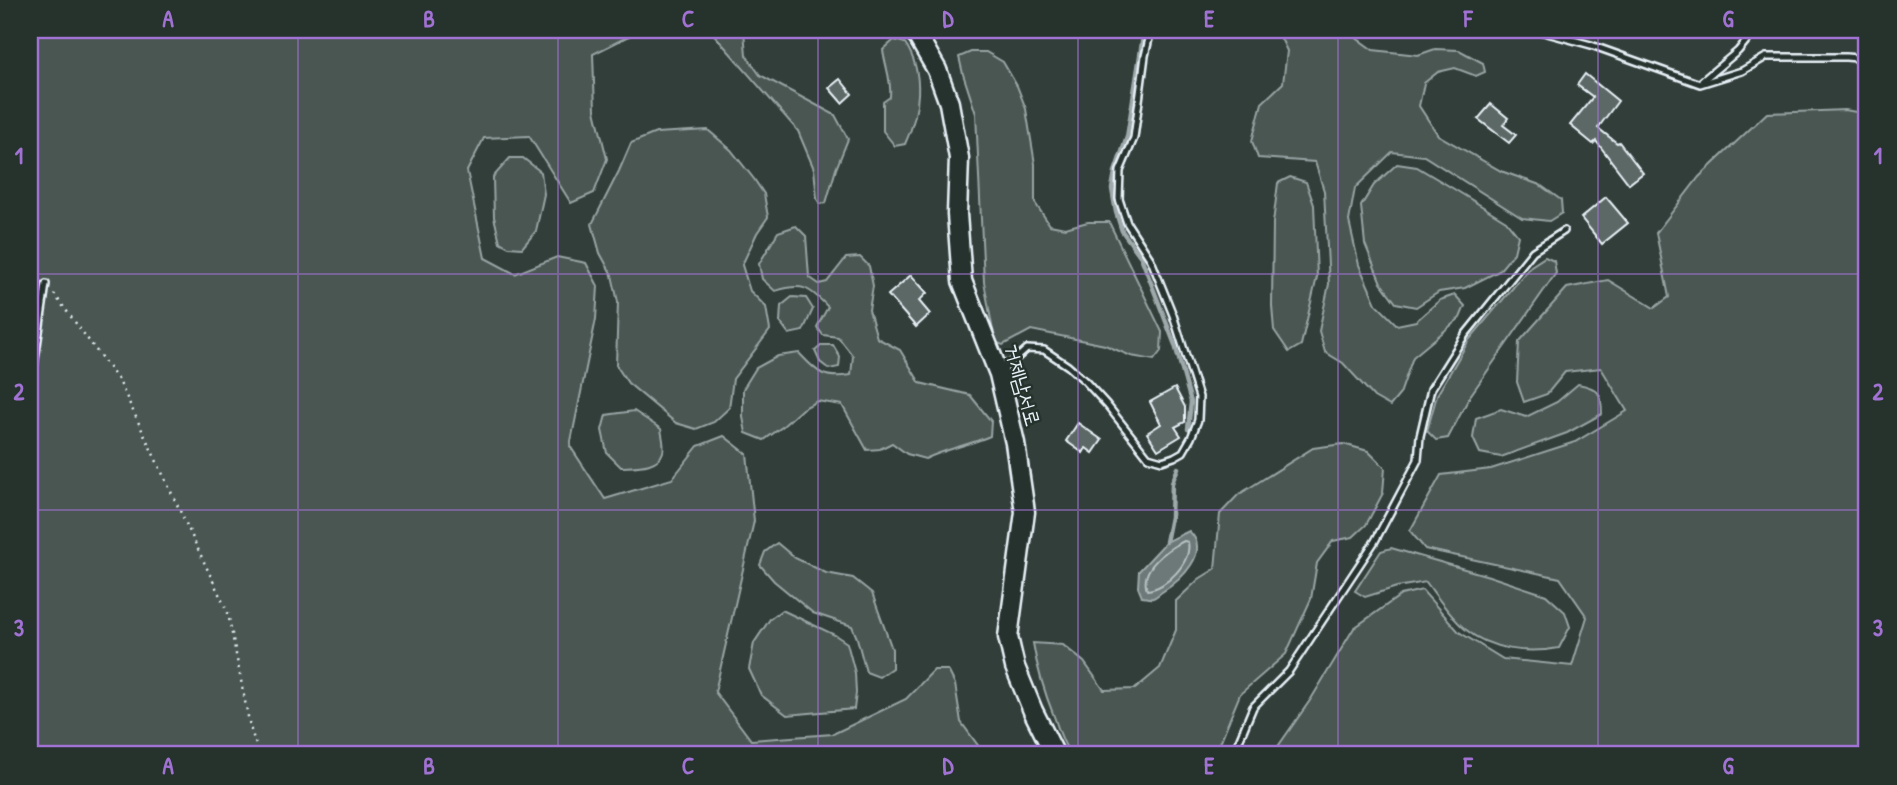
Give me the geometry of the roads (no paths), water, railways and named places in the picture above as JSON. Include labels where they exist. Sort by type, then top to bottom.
[{"type":"main road","name":"거제남서로","points":[[914,30],[937,71],[948,103],[959,158],[957,214],[962,281],[999,374],[1015,443],[1025,512],[1008,637],[1015,667],[1055,755]]},
{"type":"lane","points":[[999,374],[1027,349],[1044,350],[1085,381],[1148,457],[1162,461],[1174,457],[1183,452],[1191,438],[1198,420],[1199,397],[1174,316],[1151,260],[1127,223],[1119,199],[1120,171],[1134,138],[1145,56],[1152,30]]},
{"type":"lane","points":[[1536,30],[1591,45],[1700,83],[1742,71],[1766,57],[1867,59]]},
{"type":"lane","points":[[1700,83],[1738,51],[1755,30]]},
{"type":"lane","points":[[1233,755],[1253,707],[1289,671],[1375,541],[1419,460],[1420,436],[1431,389],[1465,335],[1533,251],[1564,231]]},
{"type":"lane","points":[[30,394],[46,284]]},
{"type":"water","points":[[1189,531],[1197,548],[1191,565],[1177,581],[1155,597],[1142,597],[1138,587],[1139,571],[1166,542]]},
{"type":"waterway","points":[[1144,30],[1127,137],[1112,189],[1122,231],[1141,257],[1175,345],[1191,402],[1188,429]]},
{"type":"waterway","points":[[1166,542],[1171,517],[1172,483],[1178,468]]}]
